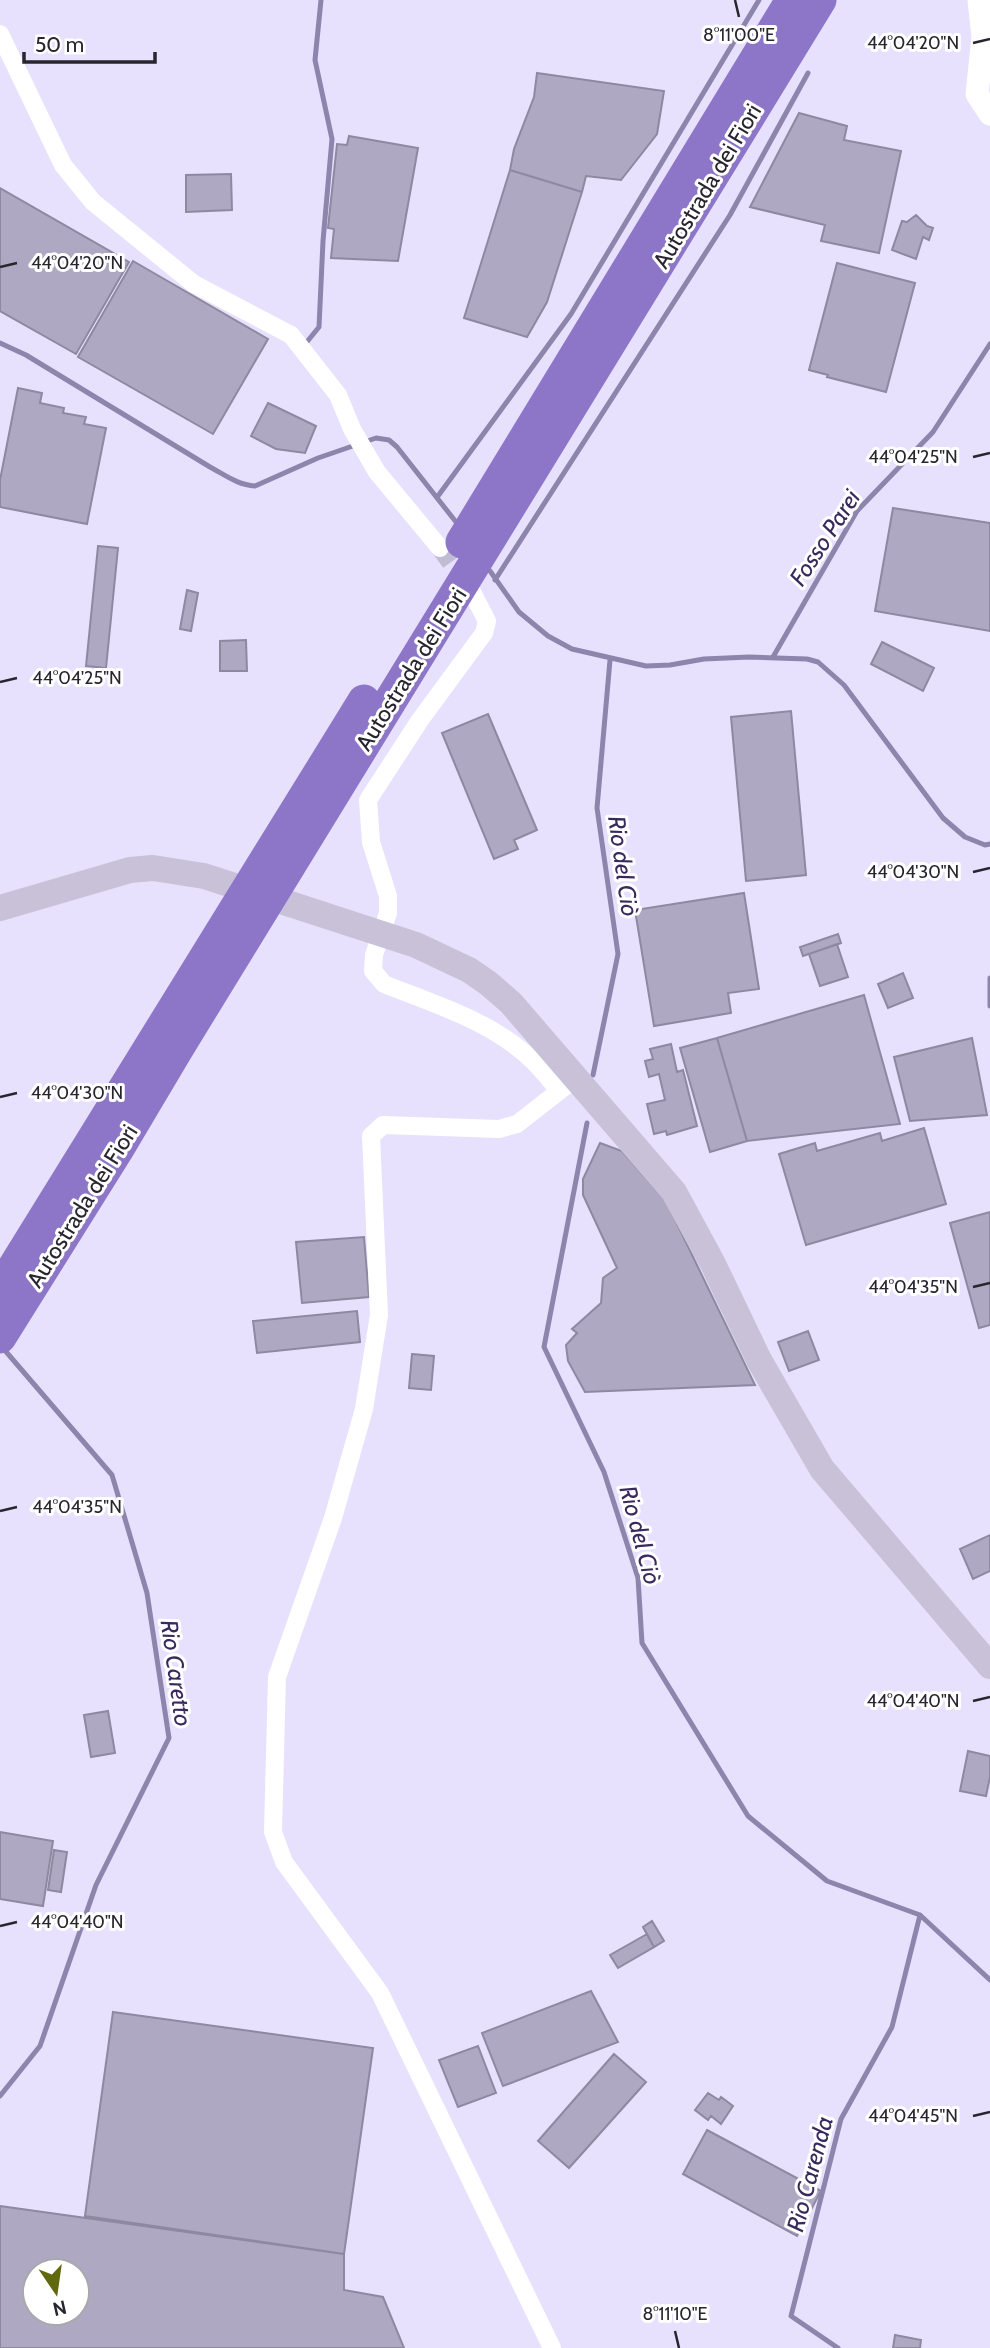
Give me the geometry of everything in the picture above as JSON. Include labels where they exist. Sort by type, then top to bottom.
[{"type":"highway","name":"Autostrada dei Fiori","points":[[0,1290],[792,0]]},
{"type":"highway","name":"Autostrada dei Fiori","points":[[0,1337],[820,0]]},
{"type":"main road","points":[[0,908],[130,870],[153,868],[204,876],[350,922],[416,945],[469,970],[488,983],[511,1003],[567,1084],[674,1192],[713,1264],[758,1360],[822,1469],[990,1666]]},
{"type":"street","points":[[979,0],[982,37],[977,94],[990,114]]},
{"type":"street","points":[[0,34],[63,165],[93,202],[194,284],[290,335],[338,395],[367,458],[440,548]]},
{"type":"street","points":[[472,592],[487,621],[484,633],[420,720],[368,800],[371,842],[388,896],[388,913],[374,955],[373,971],[384,984],[480,1023],[567,1084],[517,1124],[499,1129],[383,1125],[371,1136],[379,1315],[363,1409],[333,1518],[277,1678],[273,1832],[284,1862],[380,1993],[552,2348]]},
{"type":"building","points":[[537,73],[664,91],[657,134],[621,180],[586,176],[582,192],[510,170],[514,149],[534,97]]},
{"type":"building","points":[[799,113],[847,126],[844,140],[901,151],[879,253],[821,241],[825,225],[750,207]]},
{"type":"building","points":[[349,136],[418,148],[398,261],[331,258],[334,229],[328,228],[337,144],[347,145]]},
{"type":"building","points":[[510,170],[582,192],[547,302],[527,337],[464,318]]},
{"type":"building","points":[[231,174],[232,210],[186,212],[186,175]]},
{"type":"building","points":[[0,188],[129,262],[76,354],[0,311]]},
{"type":"building","points":[[916,215],[933,228],[929,240],[923,237],[916,259],[892,250],[902,221],[907,222]]},
{"type":"building","points":[[133,261],[268,339],[213,434],[78,357]]},
{"type":"building","points":[[837,263],[915,283],[886,392],[809,370]]},
{"type":"building","points":[[18,388],[42,393],[40,403],[64,408],[63,413],[86,417],[84,424],[106,428],[87,524],[0,507],[0,480]]},
{"type":"building","points":[[268,403],[316,426],[305,453],[276,449],[251,436]]},
{"type":"building","points":[[893,508],[990,523],[990,631],[875,611]]},
{"type":"building","points":[[98,546],[118,548],[106,668],[86,666]]},
{"type":"building","points":[[187,590],[198,593],[191,631],[180,629]]},
{"type":"building","points":[[246,640],[247,671],[220,671],[220,641]]},
{"type":"building","points":[[882,642],[934,668],[923,691],[871,664]]},
{"type":"building","points":[[791,711],[806,875],[746,881],[731,717]]},
{"type":"building","points":[[488,714],[537,830],[514,840],[518,849],[494,859],[442,733]]},
{"type":"building","points":[[744,893],[759,989],[728,993],[731,1013],[654,1026],[635,910]]},
{"type":"building","points":[[838,934],[841,943],[803,956],[800,947]]},
{"type":"building","points":[[837,944],[848,977],[820,986],[809,954]]},
{"type":"building","points":[[903,973],[913,998],[888,1008],[878,984]]},
{"type":"building","points":[[864,995],[900,1124],[747,1141],[717,1038]]},
{"type":"building","points":[[717,1038],[747,1141],[710,1152],[680,1048]]},
{"type":"building","points":[[972,1038],[987,1115],[910,1121],[894,1057]]},
{"type":"building","points":[[671,1044],[677,1072],[683,1070],[697,1126],[667,1135],[666,1131],[654,1134],[647,1104],[665,1100],[659,1074],[649,1077],[645,1061],[653,1059],[650,1049]]},
{"type":"building","points":[[924,1128],[946,1204],[806,1245],[779,1154],[815,1143],[817,1151],[880,1133],[882,1141]]},
{"type":"building","points":[[600,1143],[622,1151],[666,1201],[755,1385],[585,1392],[568,1361],[566,1345],[577,1333],[572,1329],[601,1303],[603,1278],[617,1268],[583,1195],[583,1179]]},
{"type":"building","points":[[990,1212],[990,1325],[979,1328],[950,1223]]},
{"type":"building","points":[[364,1237],[369,1297],[302,1303],[296,1242]]},
{"type":"building","points":[[357,1311],[360,1342],[257,1353],[253,1321]]},
{"type":"building","points":[[808,1331],[819,1360],[789,1371],[778,1342]]},
{"type":"building","points":[[412,1354],[434,1356],[431,1390],[409,1388]]},
{"type":"building","points":[[990,1535],[990,1571],[973,1579],[960,1549]]},
{"type":"building","points":[[108,1711],[115,1753],[91,1757],[84,1715]]},
{"type":"building","points":[[968,1751],[990,1756],[986,1796],[960,1791]]},
{"type":"building","points":[[0,1832],[53,1841],[43,1906],[0,1899]]},
{"type":"building","points":[[54,1850],[67,1852],[61,1892],[48,1890]]},
{"type":"building","points":[[652,1921],[664,1941],[654,1947],[643,1927]]},
{"type":"building","points":[[647,1934],[654,1947],[618,1968],[610,1955]]},
{"type":"building","points":[[591,1991],[618,2042],[503,2086],[482,2033]]},
{"type":"building","points":[[113,2012],[373,2048],[344,2254],[85,2216]]},
{"type":"building","points":[[478,2046],[496,2093],[458,2107],[439,2060]]},
{"type":"building","points":[[614,2054],[646,2082],[569,2168],[538,2141]]},
{"type":"building","points":[[708,2093],[719,2100],[721,2097],[733,2106],[721,2124],[711,2116],[708,2120],[695,2110]]},
{"type":"building","points":[[707,2130],[821,2191],[797,2236],[683,2174]]},
{"type":"building","points":[[0,2206],[344,2254],[344,2290],[383,2297],[404,2348],[0,2348]]},
{"type":"building","points":[[895,2335],[921,2340],[920,2348],[893,2348]]},
{"type":"waterway","points":[[306,343],[319,327],[332,139],[315,60],[321,0]]},
{"type":"waterway","points":[[438,496],[571,314],[759,0]]},
{"type":"waterway","points":[[495,580],[730,215],[808,73]]},
{"type":"waterway","points":[[0,343],[26,355],[210,467],[243,484],[255,486],[318,458],[376,438],[389,440],[456,522]]},
{"type":"waterway","name":"Fosso Parei","points":[[773,657],[857,511],[933,432],[990,344]]},
{"type":"waterway","points":[[490,571],[519,612],[548,636],[572,649],[646,666],[749,657],[807,659],[818,662],[844,685],[943,818],[965,837],[985,845],[990,844]]},
{"type":"waterway","name":"Rio del Ciò","points":[[593,1075],[618,954],[597,808],[610,660]]},
{"type":"waterway","points":[[990,978],[990,1006]]},
{"type":"waterway","name":"Rio del Ciò","points":[[587,1123],[544,1347],[604,1472],[638,1578],[642,1643],[748,1816],[827,1881],[920,1915],[990,1980]]},
{"type":"waterway","name":"Rio Caretto","points":[[0,2096],[40,2046],[96,1885],[169,1738],[147,1593],[112,1475],[2,1347]]},
{"type":"waterway","name":"Rio Carenda","points":[[838,2348],[791,2316],[841,2119],[892,2027],[920,1915]]},
{"type":"tunnel","points":[[440,548],[466,584]]}]
